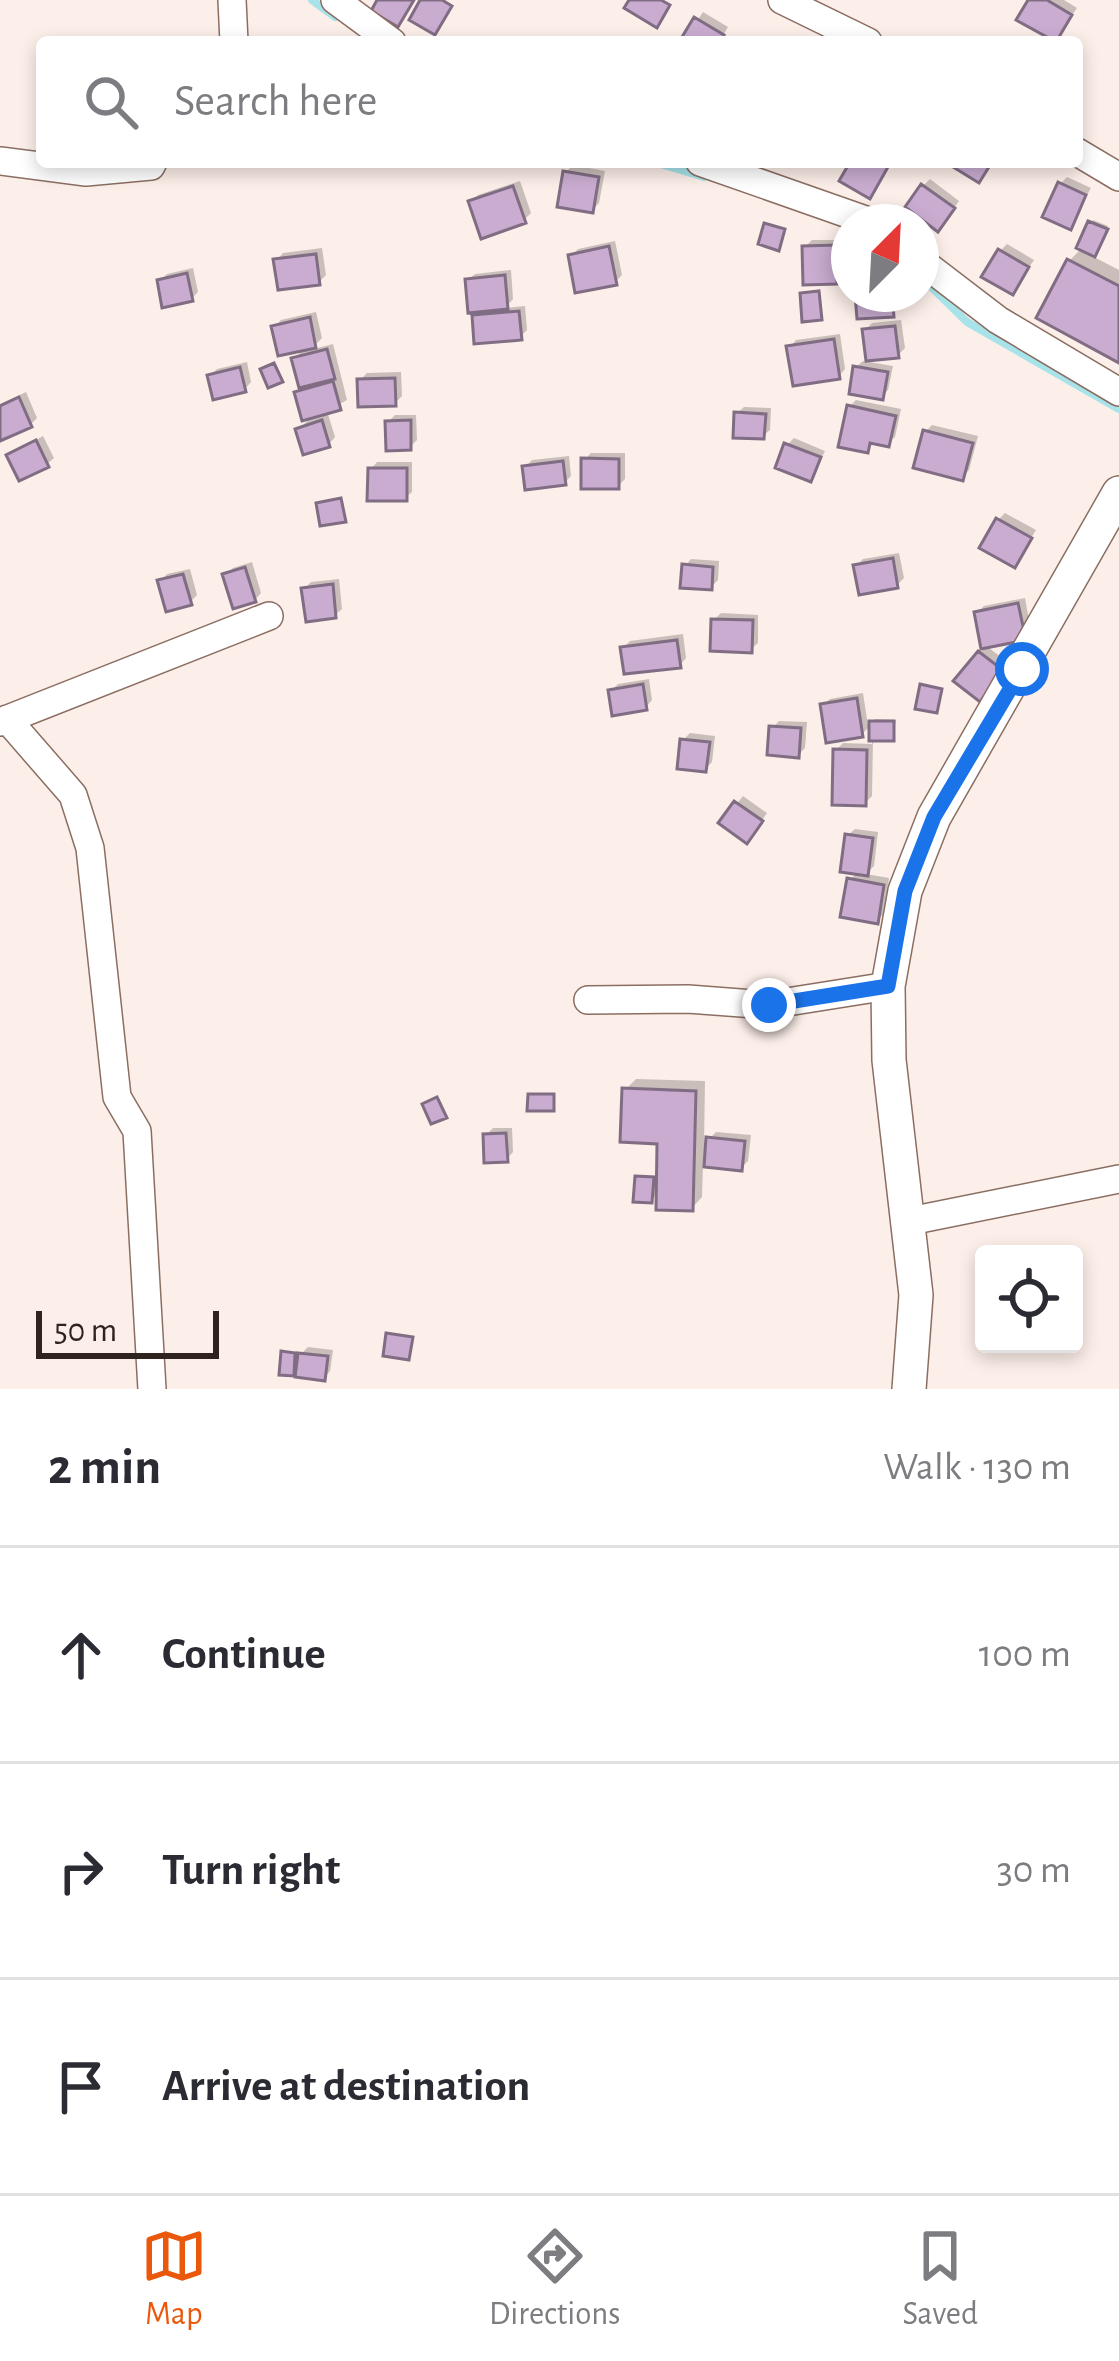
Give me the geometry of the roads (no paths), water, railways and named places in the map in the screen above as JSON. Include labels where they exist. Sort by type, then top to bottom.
[{"type":"street","points":[[232,0],[234,36]]},
{"type":"street","points":[[335,0],[384,36]]},
{"type":"street","points":[[782,0],[856,36]]},
{"type":"street","points":[[1083,155],[1119,176]]},
{"type":"street","points":[[0,161],[36,166]]},
{"type":"street","points":[[55,168],[86,172],[129,168]]},
{"type":"street","points":[[717,168],[831,208]]},
{"type":"street","points":[[939,275],[998,320],[1119,392]]},
{"type":"street","points":[[909,1389],[916,1295],[890,1060],[888,986],[905,891],[934,817],[1119,493]]},
{"type":"street","points":[[152,1389],[137,1131],[117,1096],[90,848],[73,796],[3,720],[269,616]]},
{"type":"street","points":[[588,1000],[688,998],[769,1005],[888,986]]},
{"type":"street","points":[[905,1222],[1119,1179]]},
{"type":"waterway","points":[[312,0],[335,17]]},
{"type":"waterway","points":[[674,168],[704,177]]},
{"type":"waterway","points":[[939,295],[967,322],[1119,409]]}]
